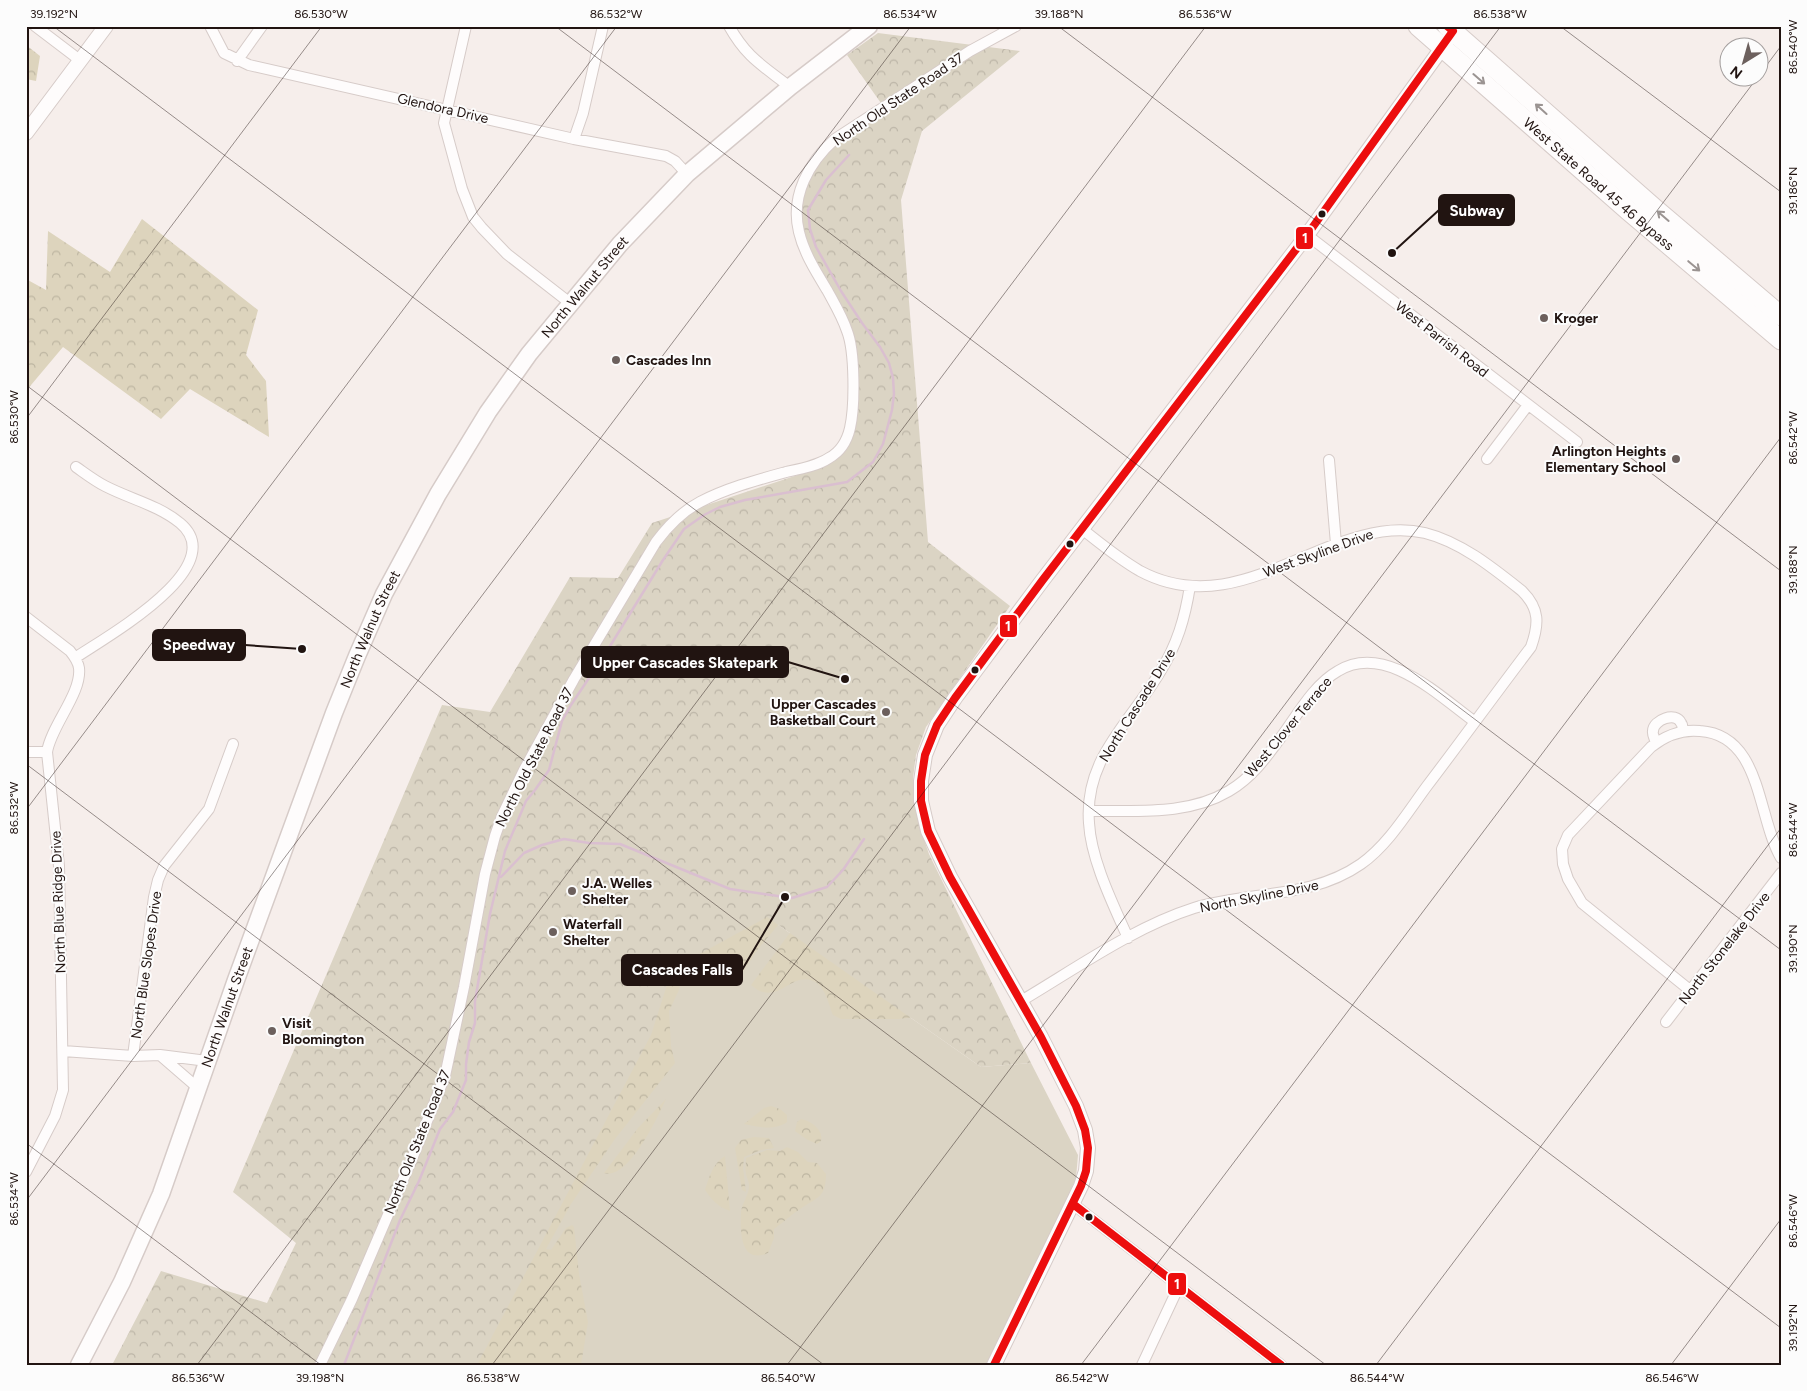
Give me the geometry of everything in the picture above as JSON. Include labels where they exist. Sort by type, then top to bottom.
[{"type":"highway","name":"West State Road 45 46 Bypass","points":[[1418,26],[1644,224],[1781,340]]},
{"type":"highway","name":"West State Road 45 46 Bypass","points":[[1453,28],[1648,203],[1781,316]]},
{"type":"main road","name":"North Walnut Street","points":[[79,1365],[122,1282],[161,1194],[207,1061],[334,713],[374,615],[412,540],[457,462],[529,354],[620,244],[687,174],[790,86],[869,26]]},
{"type":"street","points":[[35,26],[80,61]]},
{"type":"street","points":[[26,133],[106,26]]},
{"type":"street","name":"Glendora Drive","points":[[210,26],[224,53],[237,60],[268,70],[447,108],[574,139],[666,156],[675,161],[687,174]]},
{"type":"street","points":[[237,60],[262,26]]},
{"type":"street","points":[[466,26],[444,123],[462,189],[473,217],[482,228],[507,254],[570,303]]},
{"type":"street","points":[[574,139],[583,113],[603,26]]},
{"type":"street","points":[[729,26],[752,59],[790,86]]},
{"type":"street","name":"North Old State Road 37","points":[[320,1365],[352,1299],[445,1076],[485,874],[495,836],[524,770],[574,679],[646,558],[661,536],[676,519],[700,502],[742,485],[822,462],[836,453],[848,438],[852,415],[850,342],[844,322],[809,258],[799,232],[798,200],[807,173],[819,155],[835,138],[970,51],[1016,26]]},
{"type":"street","points":[[994,1365],[1073,1204],[1081,1186],[1088,1159],[1085,1130],[1067,1086],[950,877],[928,831],[922,801],[923,766],[932,737],[943,714],[1307,235],[1442,47],[1453,28]]},
{"type":"street","name":"West Parrish Road","points":[[1307,235],[1577,442]]},
{"type":"street","points":[[1486,459],[1528,405]]},
{"type":"street","points":[[1330,460],[1336,544]]},
{"type":"street","points":[[75,658],[160,600],[184,570],[192,549],[192,542],[187,532],[174,518],[152,506],[103,485],[76,467]]},
{"type":"street","name":"West Skyline Drive","points":[[1082,529],[1106,549],[1140,571],[1168,582],[1206,587],[1236,582],[1370,533],[1393,530],[1423,532],[1446,540],[1474,556],[1522,591],[1532,603],[1537,620]]},
{"type":"street","name":"North Cascade Drive","points":[[1128,938],[1107,889],[1096,857],[1088,811],[1092,780],[1112,741],[1160,673],[1174,647],[1182,626],[1190,586]]},
{"type":"street","points":[[26,617],[66,647],[75,658],[79,669],[77,681],[51,737],[47,752],[26,752]]},
{"type":"street","name":"North Skyline Drive","points":[[1021,1001],[1157,922],[1196,908],[1220,902],[1300,890],[1333,880],[1362,864],[1385,841],[1532,647],[1537,620]]},
{"type":"street","name":"West Clover Terrace","points":[[1088,811],[1177,808],[1205,802],[1230,790],[1259,766],[1320,686],[1338,670],[1360,663],[1383,664],[1405,672],[1475,722]]},
{"type":"street","points":[[1656,743],[1652,732],[1654,725],[1658,722],[1671,717],[1678,718],[1683,731]]},
{"type":"street","points":[[1691,991],[1582,903],[1568,879],[1562,858],[1565,842],[1573,829],[1656,743],[1670,734],[1683,731],[1706,731],[1730,742],[1743,755],[1751,771],[1781,858]]},
{"type":"street","name":"North Blue Slopes Drive","points":[[133,1056],[154,897],[158,880],[172,854],[208,809],[233,744]]},
{"type":"street","name":"North Blue Ridge Drive","points":[[26,1172],[59,1108],[63,1090],[59,866],[47,752]]},
{"type":"street","name":"North Stonelake Drive","points":[[1666,1022],[1781,873]]},
{"type":"street","points":[[63,1051],[133,1056],[160,1055],[207,1061]]},
{"type":"street","points":[[160,1055],[198,1088]]},
{"type":"street","points":[[1073,1204],[1281,1365]]},
{"type":"street","points":[[1142,1365],[1179,1286]]},
{"type":"green space","points":[[878,33],[1020,51],[922,131],[901,200],[928,542],[1010,606],[926,727],[916,755],[913,778],[914,802],[929,854],[1031,1063],[981,1067],[767,917],[672,969],[651,1035],[477,1365],[112,1365],[161,1271],[267,1303],[296,1243],[233,1192],[442,705],[490,712],[570,577],[618,578],[652,523],[825,466],[838,457],[848,445],[855,354],[851,328],[812,256],[804,234],[800,210],[803,192],[821,157],[883,106],[847,55]]},
{"type":"green space","points":[[26,45],[40,56],[36,81],[26,79]]},
{"type":"green space","points":[[142,219],[258,310],[246,355],[266,381],[269,437],[190,389],[161,419],[63,347],[26,391],[26,279],[46,290],[48,231],[110,272]]},
{"type":"green space","points":[[789,912],[758,949],[739,978],[727,978],[700,970],[689,973],[681,978],[679,990],[669,1011],[671,1046],[675,1063],[615,1139],[571,1204],[546,1249],[551,1250],[566,1228],[572,1225],[574,1227],[579,1274],[588,1322],[581,1365],[445,1365],[562,956]]},
{"type":"green space","points":[[767,917],[981,1067],[1031,1063],[1078,1155],[1076,1178],[1065,1204],[986,1365],[477,1365],[672,969]]},
{"type":"green space","points":[[798,922],[933,1015],[898,1019],[841,1019],[833,1015],[824,992],[815,982],[806,979],[799,980],[769,993],[751,985]]},
{"type":"green space","points":[[666,1099],[641,1146],[632,1158],[613,1173],[604,1173],[638,1128]]},
{"type":"green space","points":[[771,1106],[780,1109],[787,1115],[787,1122],[777,1127],[744,1124],[764,1108]]},
{"type":"green space","points":[[801,1119],[809,1122],[819,1130],[821,1141],[817,1144],[795,1131],[797,1122]]},
{"type":"green space","points":[[754,1137],[769,1138],[774,1148],[761,1150],[744,1157],[743,1168],[746,1192],[742,1190],[735,1148],[741,1140]]},
{"type":"green space","points":[[787,1147],[798,1152],[808,1162],[817,1163],[826,1174],[825,1187],[817,1198],[774,1229],[774,1238],[768,1253],[752,1254],[744,1244],[741,1228],[741,1212],[749,1186],[746,1158],[767,1150],[780,1151]]},
{"type":"green space","points":[[725,1156],[730,1211],[716,1203],[705,1190],[714,1166]]},
{"type":"waterway","points":[[344,1365],[400,1220],[419,1181],[440,1129],[453,1112],[466,1080],[469,1042],[475,1023],[475,1001],[490,914],[505,851],[526,801],[549,770],[562,721],[571,705],[684,529],[704,515],[720,507],[745,500],[847,482],[873,462],[883,444],[894,394],[893,378],[889,363],[841,291],[816,247],[810,229],[808,210],[826,180],[849,155]]},
{"type":"waterway","points":[[501,877],[524,853],[542,845],[564,839],[589,843],[620,844],[730,889],[792,898],[827,887],[843,870],[864,839]]},
{"type":"transit line","name":"1","points":[[994,1365],[1081,1186],[1086,1171],[1088,1148],[1085,1130],[1076,1106],[1041,1037],[950,877],[928,831],[921,801],[921,781],[925,755],[937,725],[955,698],[1042,581],[1307,235],[1453,31],[1447,26]]},
{"type":"transit line","name":"1","points":[[1073,1204],[1281,1365]]},
{"type":"place","name":"Subway","points":[[1392,253]]},
{"type":"place","name":"Kroger","points":[[1544,318]]},
{"type":"place","name":"Cascades Inn","points":[[616,360]]},
{"type":"place","name":"Arlington Heights Elementary School","points":[[1676,459]]},
{"type":"place","name":"Speedway","points":[[302,649]]},
{"type":"place","name":"Upper Cascades Skatepark","points":[[845,679]]},
{"type":"place","name":"Upper Cascades Basketball Court","points":[[886,712]]},
{"type":"place","name":"J.A. Welles Shelter","points":[[572,891]]},
{"type":"place","name":"Cascades Falls","points":[[785,897]]},
{"type":"place","name":"Waterfall Shelter","points":[[553,932]]},
{"type":"place","name":"Visit Bloomington","points":[[272,1031]]}]
